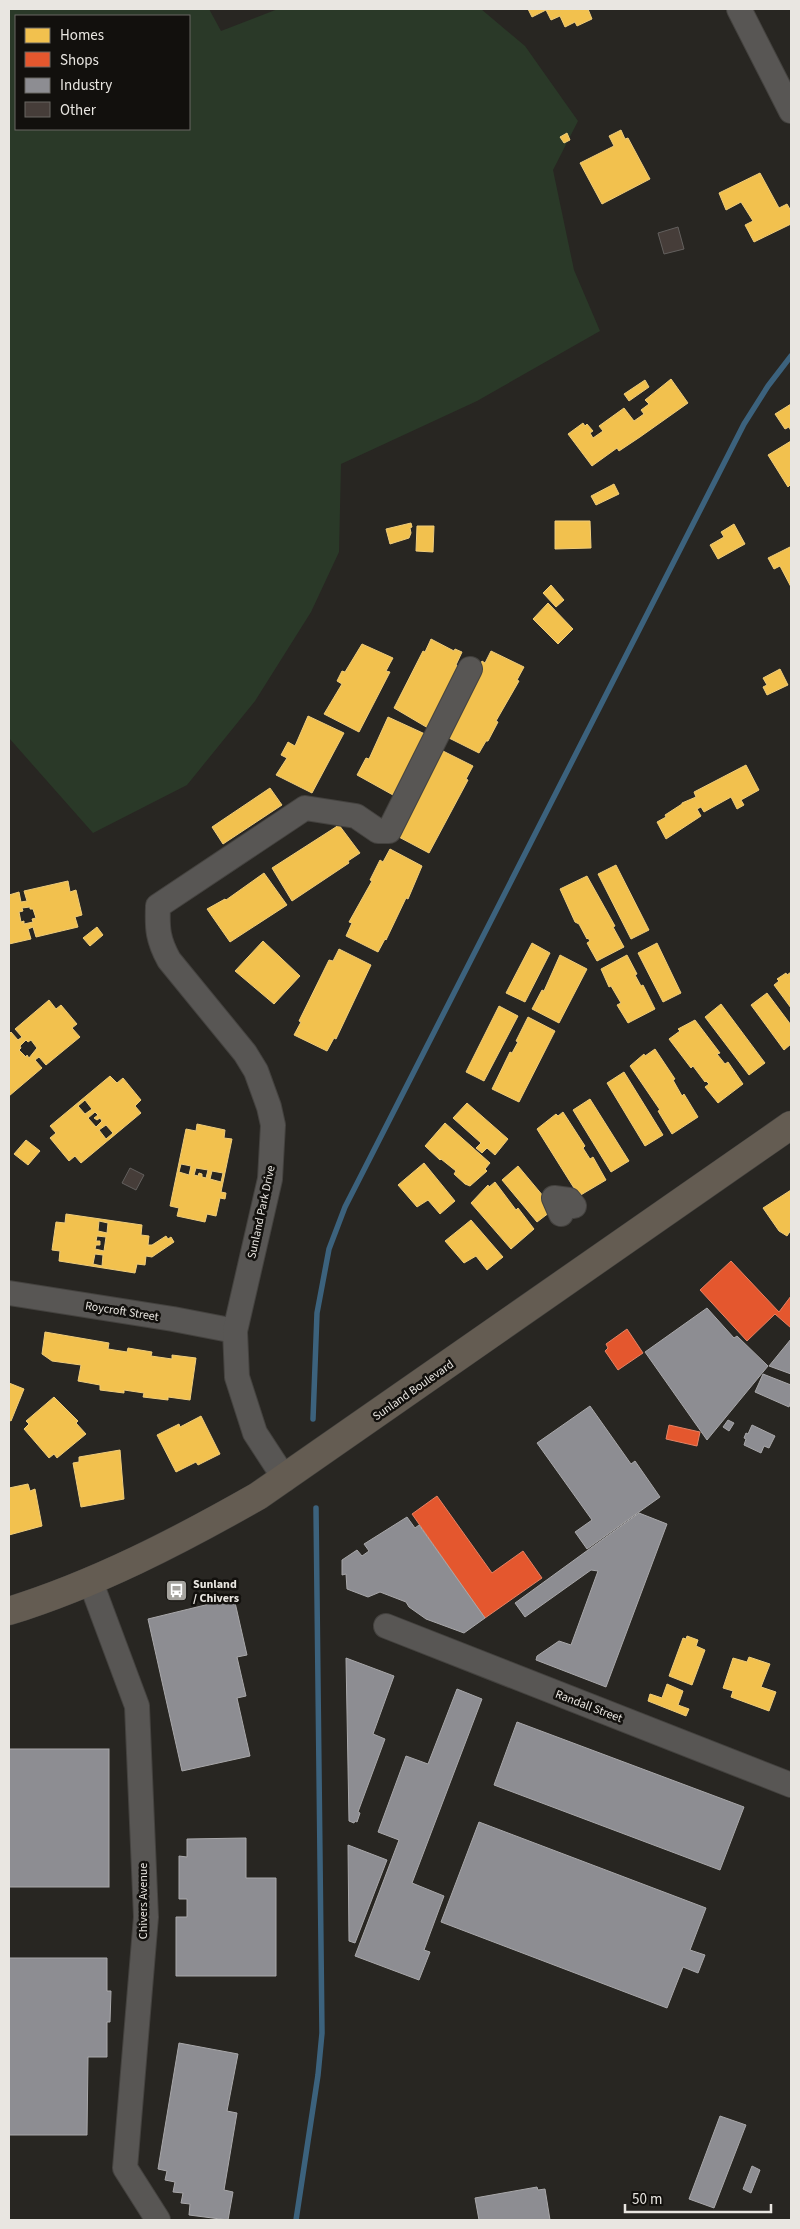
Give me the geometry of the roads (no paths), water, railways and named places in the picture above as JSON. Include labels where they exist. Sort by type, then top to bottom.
[{"type":"main road","name":"Sunland Boulevard","points":[[9,1611],[90,1580],[199,1530],[285,1479],[791,1125]]},
{"type":"street","points":[[739,9],[791,111]]},
{"type":"street","name":"Sunland Park Drive","points":[[285,1479],[255,1433],[237,1377],[235,1332],[270,1179],[273,1125],[269,1107],[256,1071],[245,1053],[169,960],[157,930],[158,906],[305,808],[356,816],[378,831],[389,831],[470,669]]},
{"type":"street","points":[[723,1171],[791,1138]]},
{"type":"street","name":"Roycroft Street","points":[[9,1293],[173,1319],[235,1332]]},
{"type":"street","name":"Chivers Avenue","points":[[90,1580],[137,1706],[146,1917],[125,2168],[158,2220]]},
{"type":"street","name":"Randall Street","points":[[386,1626],[791,1783]]},
{"type":"waterway","points":[[313,1419],[317,1313],[329,1249],[345,1207],[744,424],[768,386],[791,356]]},
{"type":"waterway","points":[[296,2220],[318,2075],[322,2033],[316,1508]]},
{"type":"place","name":"Sunland / Chivers","points":[[177,1591]]}]
